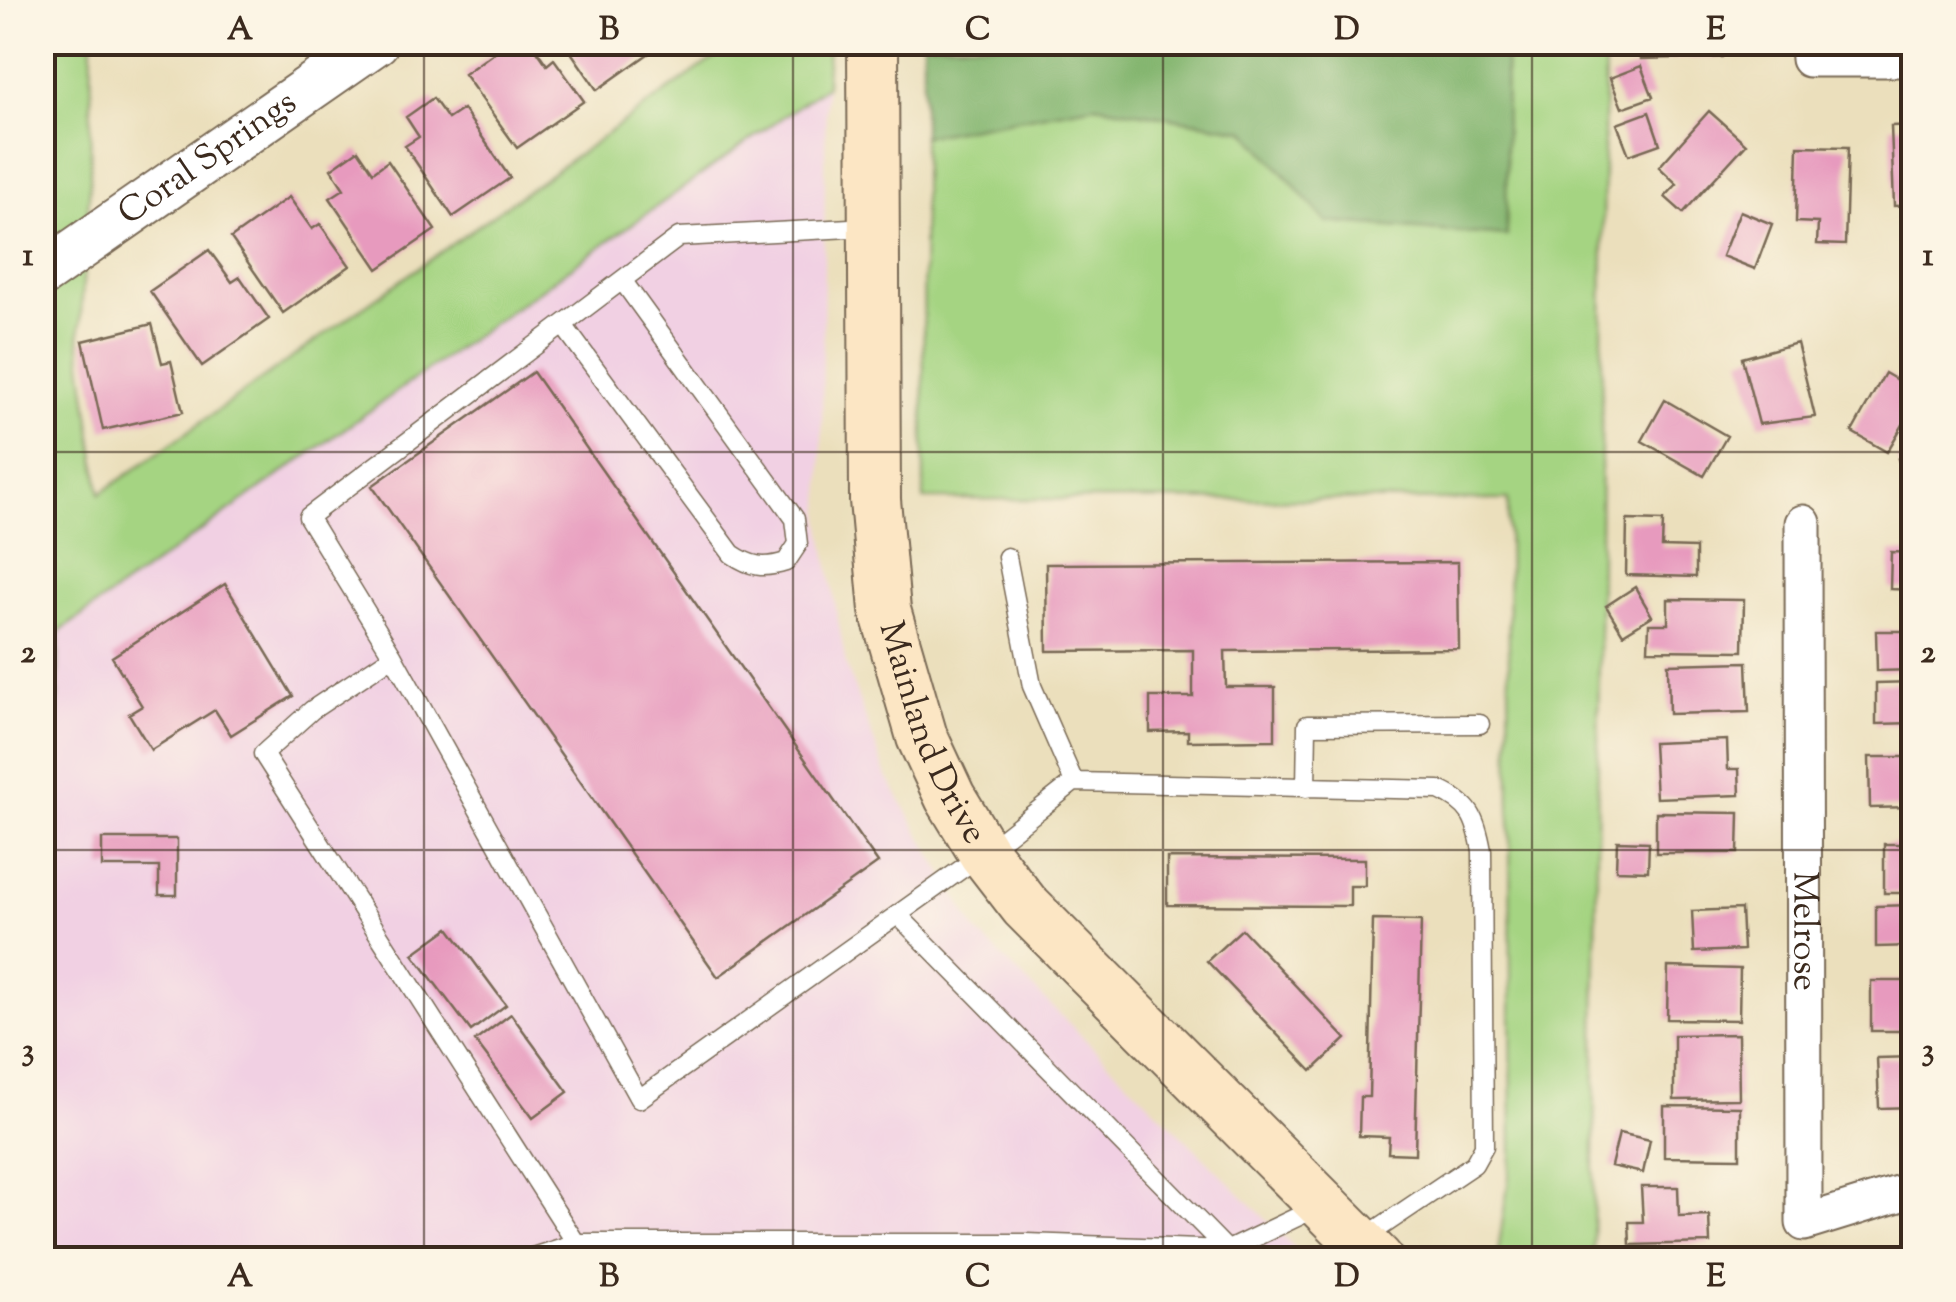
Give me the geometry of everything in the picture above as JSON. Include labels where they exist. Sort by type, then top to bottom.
[{"type":"main road","name":"Mainland Drive","points":[[873,42],[875,500],[885,610],[922,737],[984,854],[1060,945],[1369,1250]]},
{"type":"street","name":"Coral Springs","points":[[42,274],[330,56],[376,42]]},
{"type":"street","points":[[1808,51],[1914,59]]},
{"type":"street","name":"Melrose","points":[[1803,523],[1804,1223],[1914,1189]]},
{"type":"lane","points":[[874,226],[679,237],[308,517],[393,656],[639,1099],[984,854],[1074,782],[1439,790],[1466,802],[1477,822],[1482,851],[1484,1146],[1474,1164],[1369,1250]]},
{"type":"lane","points":[[563,325],[732,554],[757,566],[786,562],[798,544],[795,518],[622,280]]},
{"type":"lane","points":[[1007,557],[1032,686],[1074,782]]},
{"type":"lane","points":[[393,656],[312,710],[263,754],[576,1243]]},
{"type":"lane","points":[[1306,788],[1307,725],[1480,724]]},
{"type":"lane","points":[[898,915],[1232,1255]]},
{"type":"lane","points":[[523,1260],[576,1243],[1026,1243],[1232,1255],[1323,1205]]},
{"type":"shaded area","points":[[826,86],[821,522],[846,665],[887,777],[976,931],[1306,1259],[46,1260],[59,632]]},
{"type":"green space","points":[[43,43],[92,43],[90,181],[79,341],[100,494],[735,43],[828,43],[826,86],[59,632],[55,814],[43,825]]},
{"type":"green space","points":[[923,43],[1505,43],[1507,236],[1327,222],[1245,130],[1095,105],[923,136]]},
{"type":"green space","points":[[1505,43],[1605,43],[1593,1259],[1497,1259],[1512,1156],[1508,500],[924,499],[923,136],[1095,105],[1245,130],[1327,222],[1506,236]]},
{"type":"building","points":[[509,42],[531,42],[547,65],[554,59],[584,101],[517,148],[464,74]]},
{"type":"building","points":[[564,42],[665,42],[597,90]]},
{"type":"building","points":[[1640,42],[1722,42],[1722,57],[1641,59]]},
{"type":"building","points":[[1641,66],[1653,97],[1622,108],[1610,78]]},
{"type":"building","points":[[433,98],[448,119],[463,109],[510,178],[453,217],[405,146],[419,137],[406,117]]},
{"type":"building","points":[[1709,111],[1746,144],[1683,213],[1665,197],[1677,184],[1659,167]]},
{"type":"building","points":[[1649,112],[1660,144],[1629,155],[1617,124]]},
{"type":"building","points":[[1914,125],[1914,205],[1894,206],[1891,126]]},
{"type":"building","points":[[1798,146],[1848,147],[1845,245],[1817,244],[1818,223],[1796,222]]},
{"type":"building","points":[[358,150],[373,172],[388,161],[435,230],[378,269],[330,198],[344,189],[331,169]]},
{"type":"building","points":[[289,197],[312,229],[320,224],[350,266],[283,313],[231,238]]},
{"type":"building","points":[[1740,211],[1772,224],[1755,269],[1722,256]]},
{"type":"building","points":[[209,250],[232,282],[240,277],[269,319],[202,366],[150,291]]},
{"type":"building","points":[[152,324],[162,363],[171,361],[183,412],[103,430],[83,341]]},
{"type":"building","points":[[1797,343],[1815,417],[1759,424],[1742,358]]},
{"type":"building","points":[[533,372],[878,863],[718,977],[372,486]]},
{"type":"building","points":[[1885,373],[1914,390],[1914,406],[1887,452],[1852,432]]},
{"type":"building","points":[[1665,400],[1727,436],[1704,476],[1642,441]]},
{"type":"building","points":[[1914,452],[1914,497],[1913,497],[1898,459]]},
{"type":"building","points":[[1627,520],[1663,521],[1662,547],[1696,548],[1696,577],[1626,575]]},
{"type":"building","points":[[1891,552],[1914,553],[1914,590],[1890,589]]},
{"type":"building","points":[[1458,562],[1459,649],[1225,651],[1226,687],[1275,687],[1275,740],[1188,741],[1188,731],[1150,732],[1150,697],[1193,697],[1193,650],[1047,651],[1046,564]]},
{"type":"building","points":[[225,584],[293,696],[231,735],[215,710],[151,750],[129,714],[142,706],[112,657]]},
{"type":"building","points":[[1635,587],[1652,616],[1623,634],[1606,606]]},
{"type":"building","points":[[1668,599],[1744,600],[1743,651],[1648,650],[1649,624],[1668,624]]},
{"type":"building","points":[[1876,631],[1914,631],[1914,670],[1877,671]]},
{"type":"building","points":[[1747,662],[1749,712],[1669,714],[1668,664]]},
{"type":"building","points":[[1914,682],[1914,723],[1876,724],[1876,683]]},
{"type":"building","points":[[1727,740],[1728,769],[1739,769],[1740,795],[1656,798],[1653,743]]},
{"type":"building","points":[[1869,757],[1914,757],[1914,807],[1870,808]]},
{"type":"building","points":[[1656,812],[1739,813],[1738,853],[1656,853]]},
{"type":"building","points":[[102,839],[177,839],[177,895],[159,895],[159,867],[102,867]]},
{"type":"building","points":[[1617,841],[1649,842],[1648,871],[1616,870]]},
{"type":"building","points":[[1884,844],[1914,844],[1914,893],[1884,893]]},
{"type":"building","points":[[1167,858],[1365,859],[1365,886],[1350,886],[1350,906],[1167,905]]},
{"type":"building","points":[[1914,905],[1914,946],[1876,947],[1876,906]]},
{"type":"building","points":[[1741,909],[1743,950],[1694,952],[1692,911]]},
{"type":"building","points":[[1373,920],[1421,921],[1415,1154],[1388,1153],[1389,1137],[1359,1136],[1360,1097],[1369,1097]]},
{"type":"building","points":[[449,928],[506,1005],[471,1031],[413,954]]},
{"type":"building","points":[[1242,929],[1346,1039],[1312,1071],[1207,961]]},
{"type":"building","points":[[1668,967],[1740,969],[1739,1020],[1667,1019]]},
{"type":"building","points":[[1871,981],[1914,981],[1914,1031],[1871,1031]]},
{"type":"building","points":[[511,1014],[568,1092],[533,1118],[475,1041]]},
{"type":"building","points":[[1738,1034],[1739,1099],[1674,1100],[1674,1035]]},
{"type":"building","points":[[1914,1057],[1914,1107],[1879,1108],[1877,1058]]},
{"type":"building","points":[[1664,1106],[1740,1107],[1740,1158],[1664,1157]]},
{"type":"building","points":[[1619,1133],[1650,1140],[1643,1173],[1611,1166]]},
{"type":"building","points":[[1641,1187],[1678,1187],[1679,1216],[1709,1215],[1710,1243],[1630,1245],[1629,1222],[1643,1222]]}]
